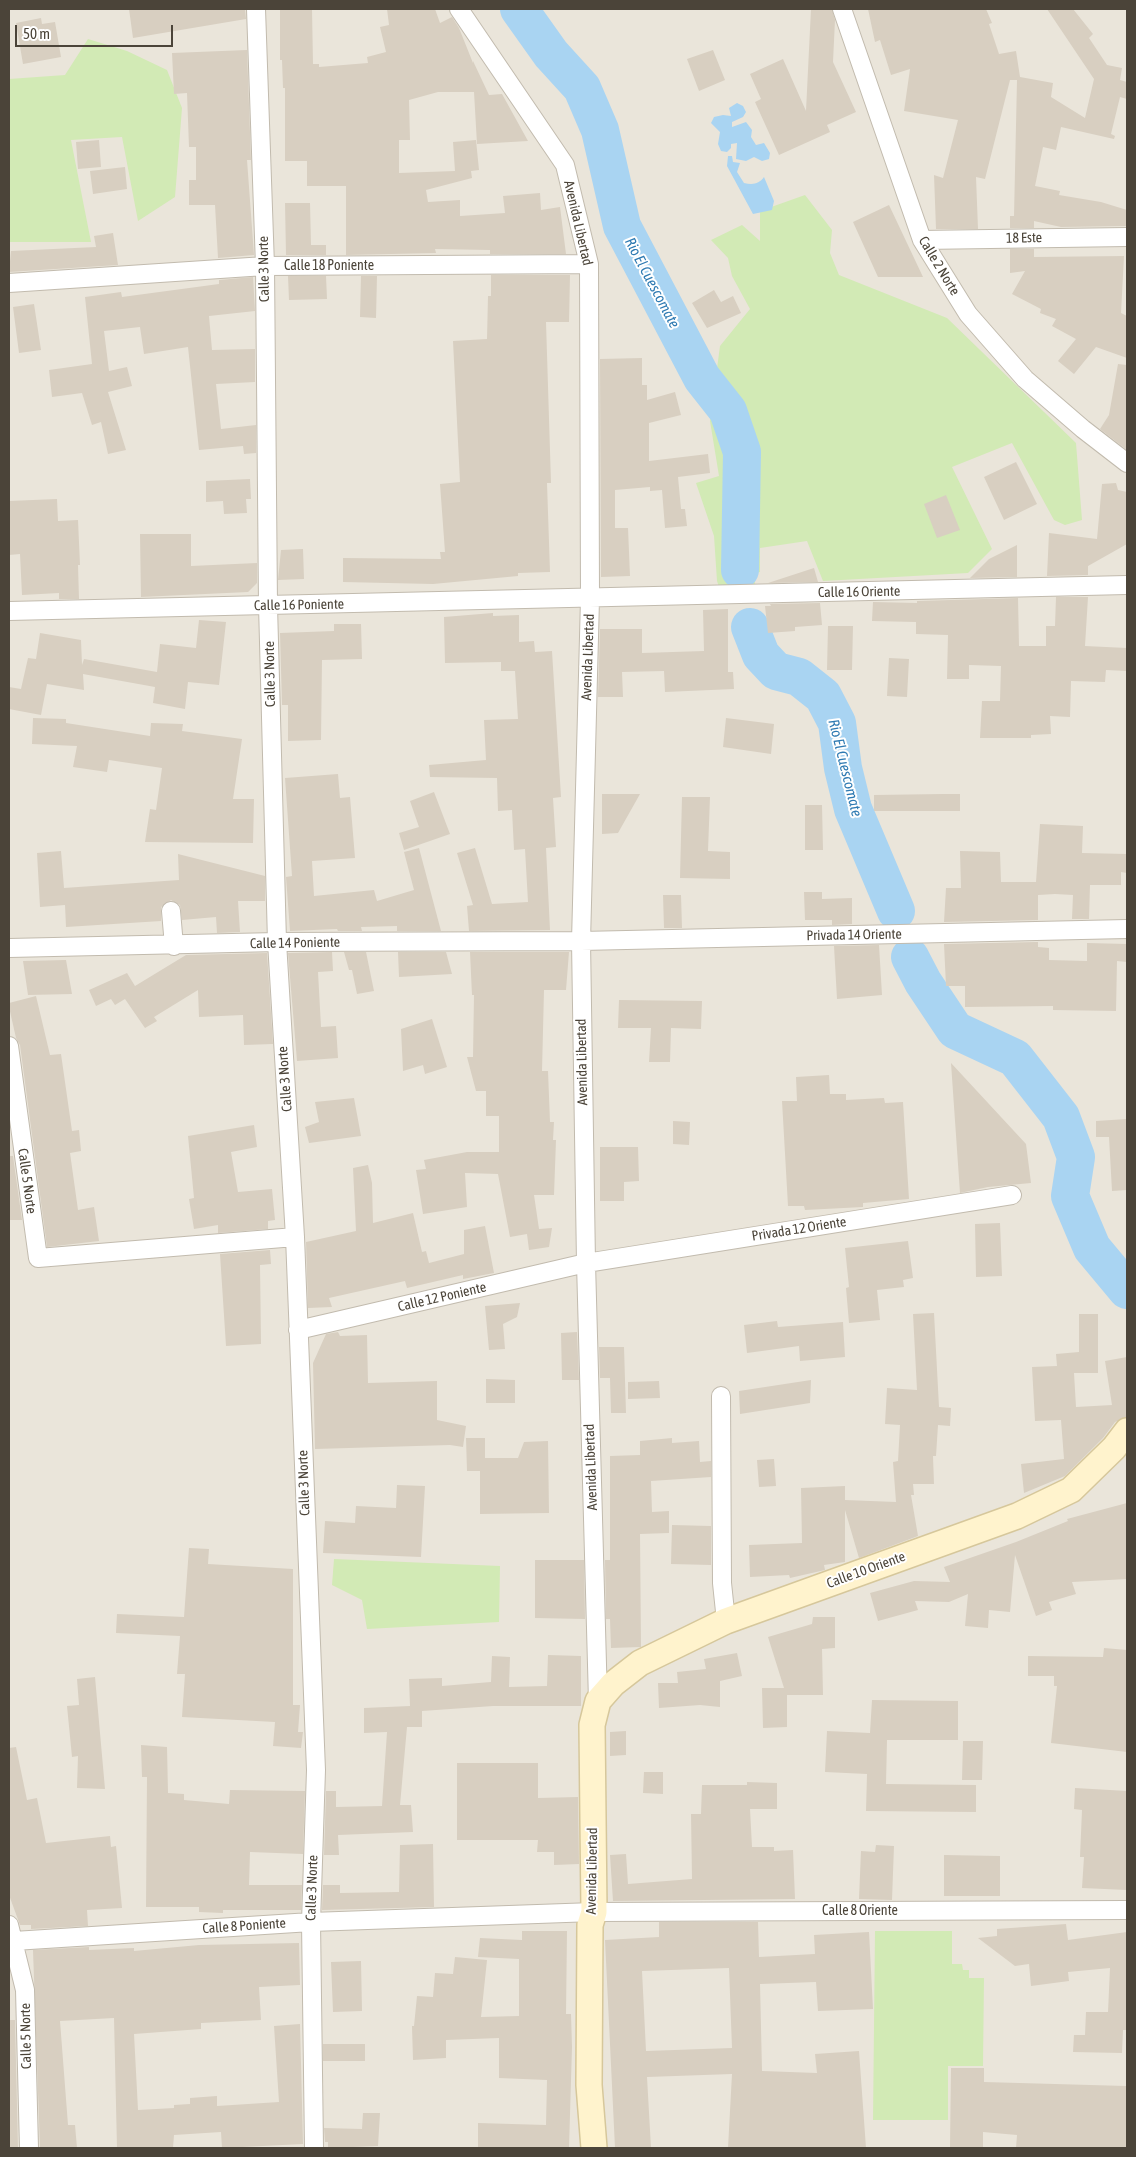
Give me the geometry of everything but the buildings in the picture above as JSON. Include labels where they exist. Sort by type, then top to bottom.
[{"type":"main road","name":"Calle 10 Oriente","points":[[598,1701],[613,1684],[640,1663],[726,1621],[1017,1516],[1062,1495],[1071,1490],[1114,1448],[1127,1430]]},
{"type":"main road","name":"Avenida Libertad","points":[[594,2148],[589,2085],[590,1925],[594,1912],[592,1725],[598,1701]]},
{"type":"street","name":"Calle 3 Norte","points":[[256,9],[265,266],[268,605],[276,942],[295,1237],[316,1770],[311,1922],[314,2148]]},
{"type":"street","name":"Avenida Libertad","points":[[459,9],[564,165],[589,264],[590,599],[580,941],[586,1263],[598,1701]]},
{"type":"street","name":"Calle 2 Norte","points":[[842,9],[922,240],[968,314],[1025,379],[1083,429],[1127,463]]},
{"type":"street","name":"18 Este","points":[[922,240],[1127,237]]},
{"type":"street","name":"Calle 18 Poniente","points":[[9,283],[265,266],[589,264]]},
{"type":"street","name":"Calle 16 Oriente","points":[[590,599],[1127,585]]},
{"type":"street","name":"Calle 16 Poniente","points":[[9,611],[590,599]]},
{"type":"street","points":[[171,911],[174,946]]},
{"type":"street","name":"Privada 14 Oriente","points":[[580,941],[1127,929]]},
{"type":"street","name":"Calle 14 Poniente","points":[[9,948],[174,946],[276,942],[580,941]]},
{"type":"street","name":"Calle 5 Norte","points":[[9,1046],[38,1258],[295,1237]]},
{"type":"street","name":"Privada 12 Oriente","points":[[586,1263],[1012,1195]]},
{"type":"street","name":"Calle 12 Poniente","points":[[298,1330],[586,1263]]},
{"type":"street","points":[[721,1396],[722,1583],[726,1621]]},
{"type":"street","name":"Calle 8 Oriente","points":[[594,1912],[1127,1910]]},
{"type":"street","name":"Calle 8 Poniente","points":[[12,1933],[594,1912]]},
{"type":"street","name":"Calle 5 Norte","points":[[12,1933],[25,1990],[29,2148]]},
{"type":"street","points":[[9,1982],[25,1990]]},
{"type":"shaded area","points":[[9,9],[1127,9],[1127,2148],[9,2148]]},
{"type":"green space","points":[[88,39],[127,51],[167,70],[182,108],[175,197],[138,221],[122,137],[71,140],[91,242],[9,242],[9,79],[65,75]]},
{"type":"green space","points":[[805,195],[832,230],[830,253],[839,275],[947,318],[1076,443],[1082,520],[1065,525],[1054,520],[1012,443],[952,467],[992,549],[968,573],[823,581],[807,541],[760,548],[760,572],[753,574],[759,601],[724,602],[717,581],[714,536],[696,483],[719,476],[710,421],[720,346],[750,309],[732,276],[728,258],[711,240],[742,225],[760,241],[760,211]]},
{"type":"green space","points":[[334,1559],[500,1566],[499,1622],[367,1629],[362,1600],[332,1585]]},
{"type":"green space","points":[[875,1931],[952,1931],[952,1964],[962,1964],[963,1970],[969,1970],[969,1978],[984,1978],[983,2066],[948,2066],[948,2120],[873,2120]]},
{"type":"water","points":[[737,103],[743,106],[746,112],[743,117],[732,122],[732,127],[746,122],[752,130],[751,137],[756,145],[764,143],[770,153],[769,159],[762,161],[754,157],[746,161],[736,159],[737,143],[731,144],[731,148],[727,152],[721,151],[718,144],[720,132],[711,123],[714,117],[731,116],[729,108]]},
{"type":"water","points":[[728,156],[732,156],[733,162],[740,163],[737,172],[744,183],[756,183],[764,177],[774,201],[772,210],[753,214],[727,166]]},
{"type":"waterway","name":"Rio El Cuescomate","points":[[519,9],[551,54],[582,88],[600,130],[622,226],[702,378],[728,411],[742,452],[740,570]]},
{"type":"waterway","name":"Rio El Cuescomate","points":[[750,627],[761,655],[776,671],[799,677],[823,696],[837,723],[843,768],[853,809],[896,911]]},
{"type":"waterway","name":"Rio El Cuescomate","points":[[910,957],[923,982],[955,1030],[1015,1058],[1061,1117],[1076,1157],[1070,1196],[1092,1248],[1127,1290]]}]
